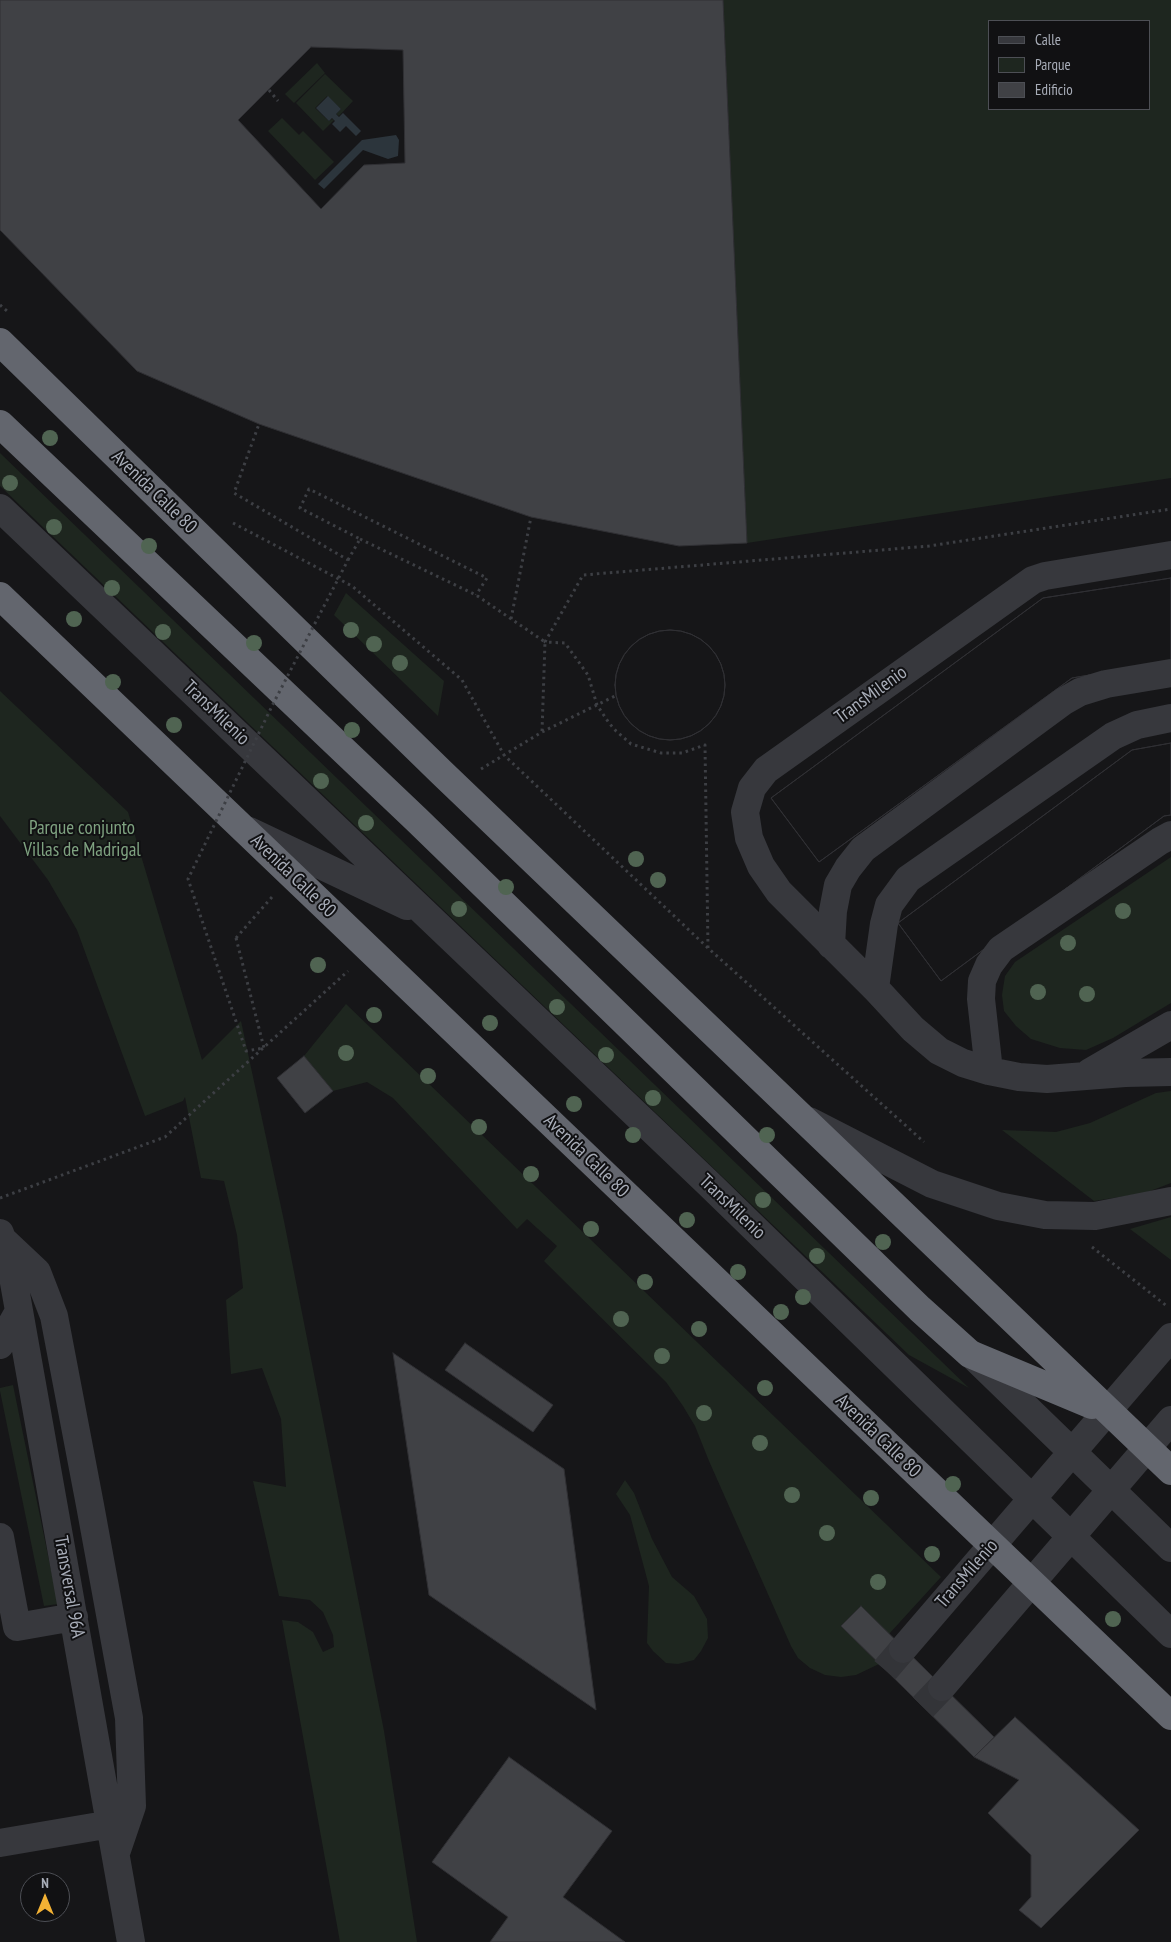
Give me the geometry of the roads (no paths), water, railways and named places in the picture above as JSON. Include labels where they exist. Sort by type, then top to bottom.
[{"type":"highway","name":"Avenida Calle 80","points":[[0,342],[454,785],[1171,1471]]},
{"type":"highway","name":"Avenida Calle 80","points":[[0,424],[417,820],[920,1308],[970,1354],[1108,1411]]},
{"type":"highway","name":"Avenida Calle 80","points":[[0,596],[1171,1716]]},
{"type":"street","name":"TransMilenio","points":[[0,508],[701,1176],[1171,1634]]},
{"type":"street","name":"TransMilenio","points":[[1171,555],[1045,576],[1032,580],[766,770],[752,788],[745,812],[750,838],[761,866],[779,892],[875,988],[913,1029],[939,1051],[963,1063],[989,1071],[1028,1078],[1047,1079],[1125,1073],[1171,1072]]},
{"type":"street","points":[[831,945],[833,911],[838,885],[863,849],[1064,701],[1080,692],[1106,684],[1171,673]]},
{"type":"street","points":[[875,988],[884,924],[889,905],[908,879],[1113,736],[1137,725],[1171,718]]},
{"type":"street","name":"TransMilenio","points":[[243,828],[431,918]]},
{"type":"street","points":[[989,1071],[981,998],[982,981],[989,964],[1001,950],[1171,835]]},
{"type":"street","name":"TransMilenio","points":[[1082,1077],[1171,1025]]},
{"type":"street","points":[[798,1115],[932,1184],[998,1206],[1045,1215],[1095,1216],[1171,1201]]},
{"type":"street","points":[[1,1236],[37,1272],[54,1316],[94,1524],[129,1718],[132,1806],[116,1853]]},
{"type":"street","name":"Transversal 96A","points":[[1,1236],[13,1277],[131,1942]]},
{"type":"street","points":[[0,1345],[19,1311]]},
{"type":"street","name":"TransMilenio","points":[[903,1649],[1171,1337]]},
{"type":"street","points":[[970,1354],[1171,1548]]},
{"type":"street","points":[[942,1687],[1171,1420]]},
{"type":"street","points":[[0,1536],[17,1628],[74,1617]]},
{"type":"street","points":[[0,1843],[111,1824]]},
{"type":"tunnel","points":[[885,1670],[903,1649]]},
{"type":"tunnel","points":[[923,1707],[942,1687]]},
{"type":"park label","name":"Parque conjunto Villas de Madrigal","points":[[82,840]]}]
